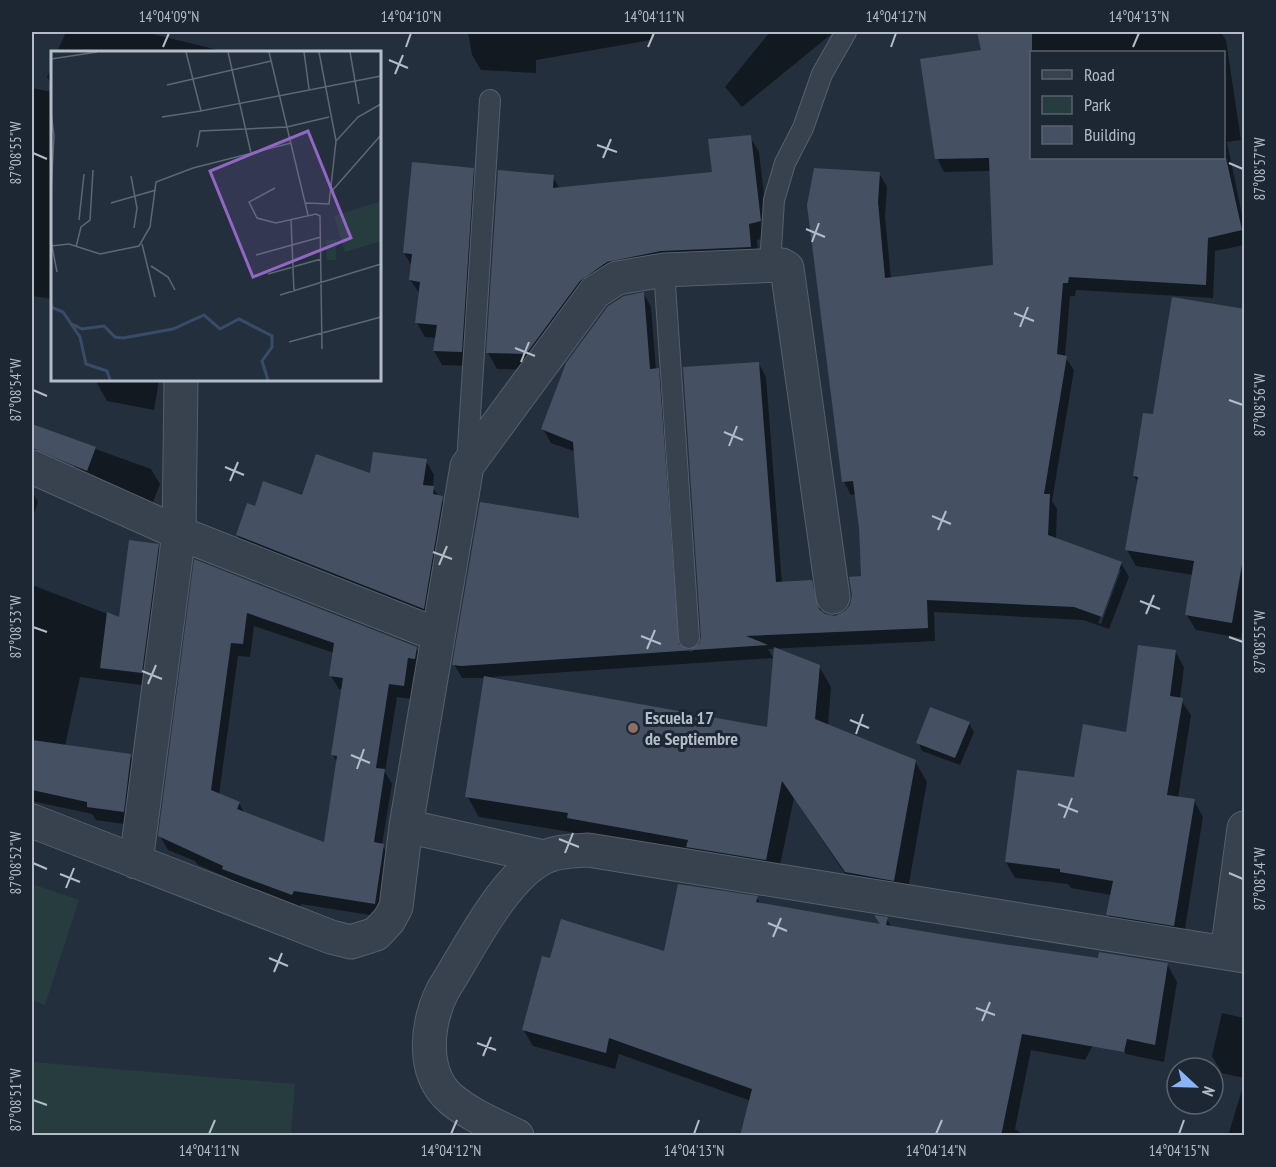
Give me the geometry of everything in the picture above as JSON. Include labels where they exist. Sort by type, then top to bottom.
[{"type":"street","points":[[32,821],[331,937],[351,942],[376,934],[389,920],[396,906],[406,826],[466,466],[595,292],[618,278],[664,270],[782,265],[787,268],[833,597]]},
{"type":"street","points":[[136,862],[179,533],[181,381]]},
{"type":"street","points":[[32,467],[179,533],[438,635]]},
{"type":"street","points":[[406,826],[544,857]]},
{"type":"street","points":[[517,1136],[477,1116],[450,1098],[436,1079],[430,1054],[429,1031],[435,1007],[443,990],[511,883],[544,857],[567,851],[588,850],[1236,955],[1245,828]]},
{"type":"lane","points":[[770,266],[774,200],[785,163],[803,128],[822,74],[846,32]]},
{"type":"lane","points":[[466,466],[490,100]]},
{"type":"lane","points":[[664,270],[689,638]]},
{"type":"green space","points":[[32,884],[79,900],[45,1005],[32,1000]]},
{"type":"green space","points":[[32,1062],[295,1084],[291,1135],[32,1135]]},
{"type":"building","points":[[977,32],[1032,32],[1030,159],[1226,158],[1242,230],[1208,238],[1206,285],[1069,277],[1068,283],[1063,283],[1057,354],[1067,356],[1044,494],[1050,494],[1048,535],[1122,562],[1102,617],[1074,607],[927,600],[928,628],[746,636],[768,645],[461,666],[452,665],[480,502],[579,518],[573,442],[541,429],[566,363],[608,306],[624,296],[644,292],[650,369],[659,368],[679,644],[690,650],[699,644],[701,637],[683,367],[759,362],[776,582],[812,580],[819,609],[825,614],[835,616],[845,611],[850,605],[852,595],[849,577],[861,576],[859,528],[853,481],[842,482],[807,205],[814,168],[880,172],[878,202],[885,278],[993,265],[989,158],[935,159],[920,59],[981,50]]},
{"type":"building","points":[[751,135],[761,221],[749,224],[751,247],[661,251],[607,262],[580,281],[526,354],[486,353],[498,170],[554,175],[553,188],[712,172],[708,139]]},
{"type":"building","points":[[412,162],[474,168],[462,352],[433,351],[437,325],[415,323],[420,282],[409,280],[412,254],[403,253]]},
{"type":"building","points":[[1172,297],[1245,309],[1245,547],[1232,623],[1185,615],[1194,561],[1125,550],[1138,477],[1133,476],[1143,413],[1153,414]]},
{"type":"building","points":[[32,424],[96,447],[87,471],[32,448]]},
{"type":"building","points":[[373,452],[427,459],[423,485],[434,486],[433,494],[443,496],[424,609],[236,535],[247,503],[255,506],[263,481],[302,495],[316,454],[370,473]]},
{"type":"building","points":[[129,540],[159,544],[142,673],[100,668],[107,612],[119,617]]},
{"type":"building","points":[[194,559],[417,647],[415,659],[408,658],[404,686],[389,684],[376,768],[385,769],[374,842],[384,844],[375,904],[294,891],[292,895],[222,869],[223,866],[158,836]],"holes":[[[247,613],[334,643],[329,676],[343,678],[331,755],[337,756],[324,842],[237,809],[240,802],[211,790],[231,643],[243,644]]]},
{"type":"building","points":[[1138,645],[1176,650],[1170,696],[1183,698],[1167,795],[1195,799],[1174,926],[1106,915],[1113,881],[1060,872],[1060,869],[1005,862],[1017,770],[1074,777],[1083,724],[1126,732]]},
{"type":"building","points":[[774,647],[820,665],[815,719],[916,760],[894,881],[845,872],[782,781],[766,860],[686,847],[688,840],[567,818],[568,813],[465,797],[484,676],[767,727]]},
{"type":"building","points":[[930,707],[970,722],[955,758],[916,743]]},
{"type":"building","points":[[32,740],[131,754],[124,812],[87,807],[87,802],[32,790]]},
{"type":"building","points":[[678,884],[758,896],[756,902],[880,924],[874,915],[888,917],[886,925],[963,938],[1098,958],[1099,952],[1168,963],[1155,1045],[1127,1039],[1124,1052],[1022,1034],[1001,1136],[740,1136],[752,1089],[609,1038],[606,1053],[522,1030],[542,956],[550,958],[561,919],[664,951]]},
{"type":"place","name":"Escuela 17 de Septiembre","points":[[633,728]]}]
